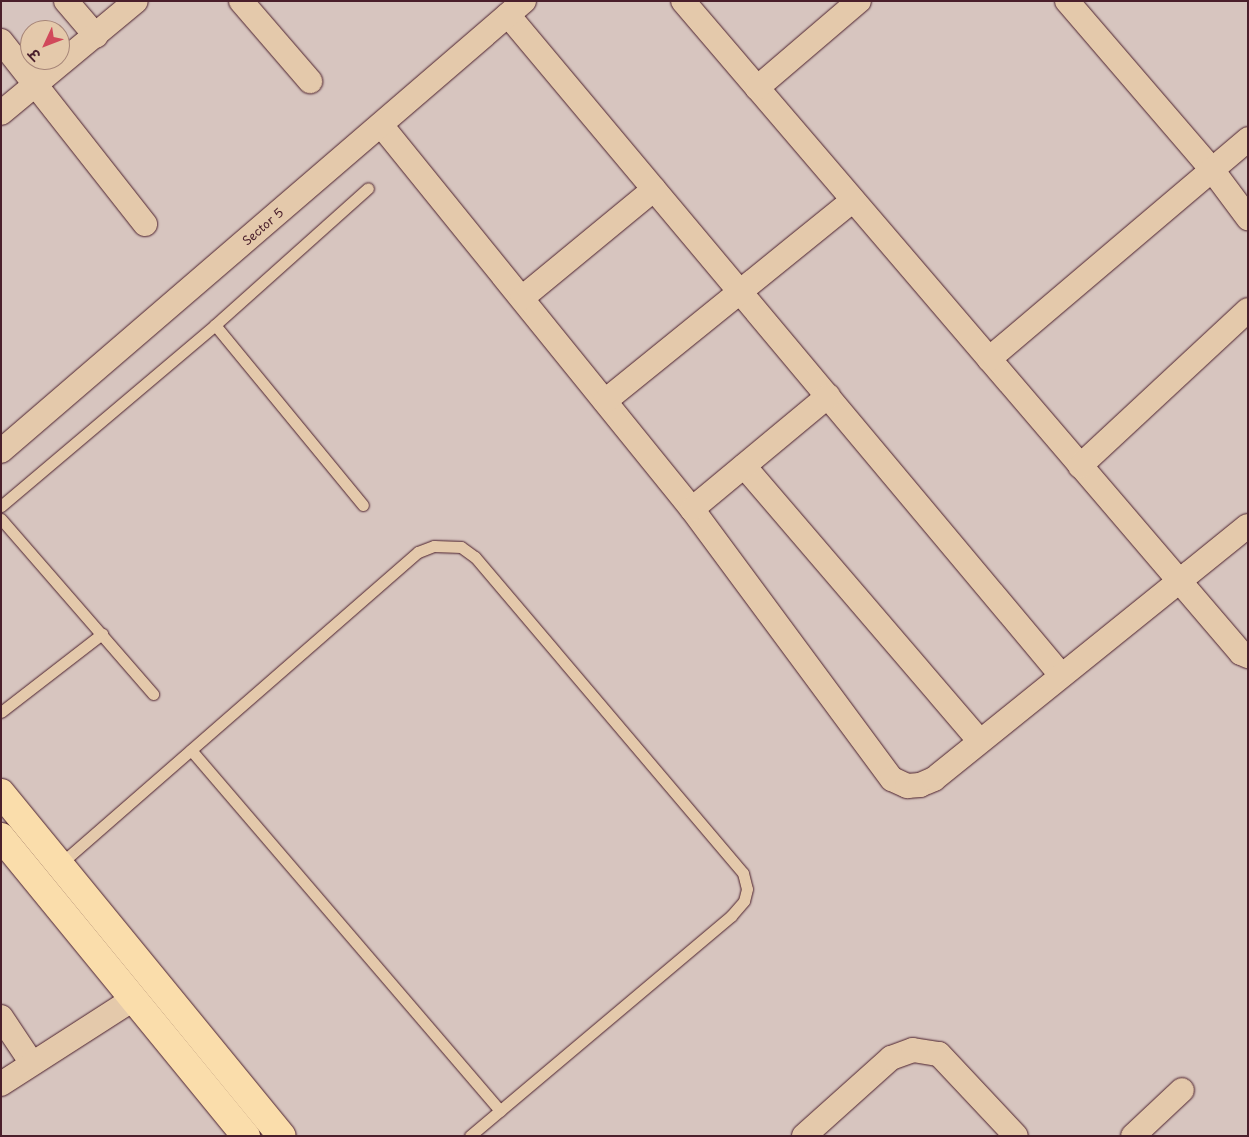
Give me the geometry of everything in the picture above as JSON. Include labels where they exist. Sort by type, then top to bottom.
[{"type":"main road","points":[[1,794],[282,1136]]},
{"type":"main road","points":[[1,837],[132,1000],[246,1136]]},
{"type":"street","points":[[66,1],[96,36]]},
{"type":"street","points":[[1,113],[136,1]]},
{"type":"street","points":[[241,1],[310,81]]},
{"type":"street","points":[[682,1],[1241,653],[1248,656]]},
{"type":"street","points":[[757,88],[859,1]]},
{"type":"street","points":[[1067,1],[1212,171],[1248,218]]},
{"type":"street","points":[[516,8],[654,189],[1061,675]]},
{"type":"street","name":"Sector 5","points":[[1,451],[516,8]]},
{"type":"street","points":[[1,41],[145,224]]},
{"type":"street","points":[[382,125],[692,509],[892,779],[907,786],[920,785],[934,779],[1178,580],[1248,526]]},
{"type":"street","points":[[989,359],[1248,139]]},
{"type":"street","points":[[522,298],[654,189]]},
{"type":"street","points":[[605,401],[852,200]]},
{"type":"street","points":[[1080,466],[1248,310]]},
{"type":"street","points":[[692,509],[828,396]]},
{"type":"street","points":[[744,466],[980,741]]},
{"type":"street","points":[[1,1084],[32,1062],[132,1000]]},
{"type":"street","points":[[1,1017],[32,1062]]},
{"type":"street","points":[[804,1136],[892,1058],[913,1050],[939,1054],[1016,1136]]},
{"type":"street","points":[[1133,1136],[1182,1090]]},
{"type":"lane","points":[[1,506],[214,325],[368,188]]},
{"type":"lane","points":[[214,325],[363,505]]},
{"type":"lane","points":[[1,519],[153,694]]},
{"type":"lane","points":[[58,865],[418,552],[449,545],[461,548],[475,558],[743,873],[746,890],[744,901],[731,916],[470,1136]]},
{"type":"lane","points":[[1,712],[102,634]]},
{"type":"lane","points":[[191,750],[500,1110]]}]
